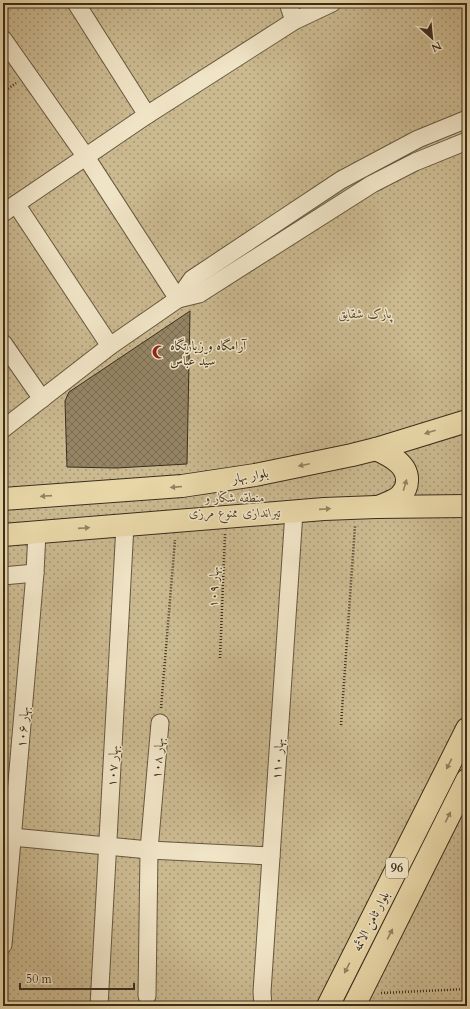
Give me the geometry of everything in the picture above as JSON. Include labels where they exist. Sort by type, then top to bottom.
[{"type":"main road","name":"بلوار بهار","points":[[3,499],[182,486],[270,472],[376,449],[467,421]]},
{"type":"main road","points":[[367,508],[394,500],[401,495],[407,485],[406,472],[402,465],[394,458],[376,449]]},
{"type":"main road","points":[[3,535],[294,512],[367,508],[467,506]]},
{"type":"main road","name":"بلوار ثامن الائمه","points":[[328,1006],[467,729]]},
{"type":"main road","name":"بلوار ثامن الائمه","points":[[357,1000],[467,780]]},
{"type":"street","points":[[76,3],[147,115]]},
{"type":"street","points":[[288,3],[294,21]]},
{"type":"street","points":[[110,346],[9,209],[147,115],[294,21],[332,3]]},
{"type":"street","points":[[3,39],[86,157],[178,299]]},
{"type":"street","points":[[3,429],[110,346],[178,299],[192,279],[341,180],[418,139],[467,119]]},
{"type":"street","points":[[178,299],[199,294],[372,184],[415,162],[467,141]]},
{"type":"street","points":[[3,343],[42,399]]},
{"type":"street","name":"بهار ۱۱۰","points":[[263,1006],[262,992],[294,512]]},
{"type":"street","name":"بهار ۱۰۷","points":[[99,1006],[125,525]]},
{"type":"street","name":"بهار ۱۰۶","points":[[3,945],[35,573],[37,532]]},
{"type":"street","points":[[3,576],[35,573]]},
{"type":"street","name":"بهار ۱۰۸","points":[[147,996],[149,850],[160,723]]},
{"type":"street","points":[[12,837],[149,850],[271,856]]},
{"type":"path","points":[[342,725],[367,508]]},
{"type":"path","name":"بهار ۱۰۹","points":[[220,658],[226,517]]},
{"type":"path","name":"بهار ۱۰۸","points":[[160,723],[177,521]]},
{"type":"path","points":[[357,1000],[467,989]]},
{"type":"green space","name":"منطقه شکار و تیراندازی ممنوع مرزی","points":[[3,3],[467,3],[467,1006],[3,1006]]},
{"type":"building","name":"آرامگاه و زیارتگاه سیّد عبّاس","points":[[190,311],[187,464],[116,468],[67,467],[65,401],[69,392]]},
{"type":"place","name":"آرامگاه و زیارتگاه سیّد عبّاس","points":[[159,352]]},
{"type":"park label","name":"پارک شقایق","points":[[365,313]]}]
